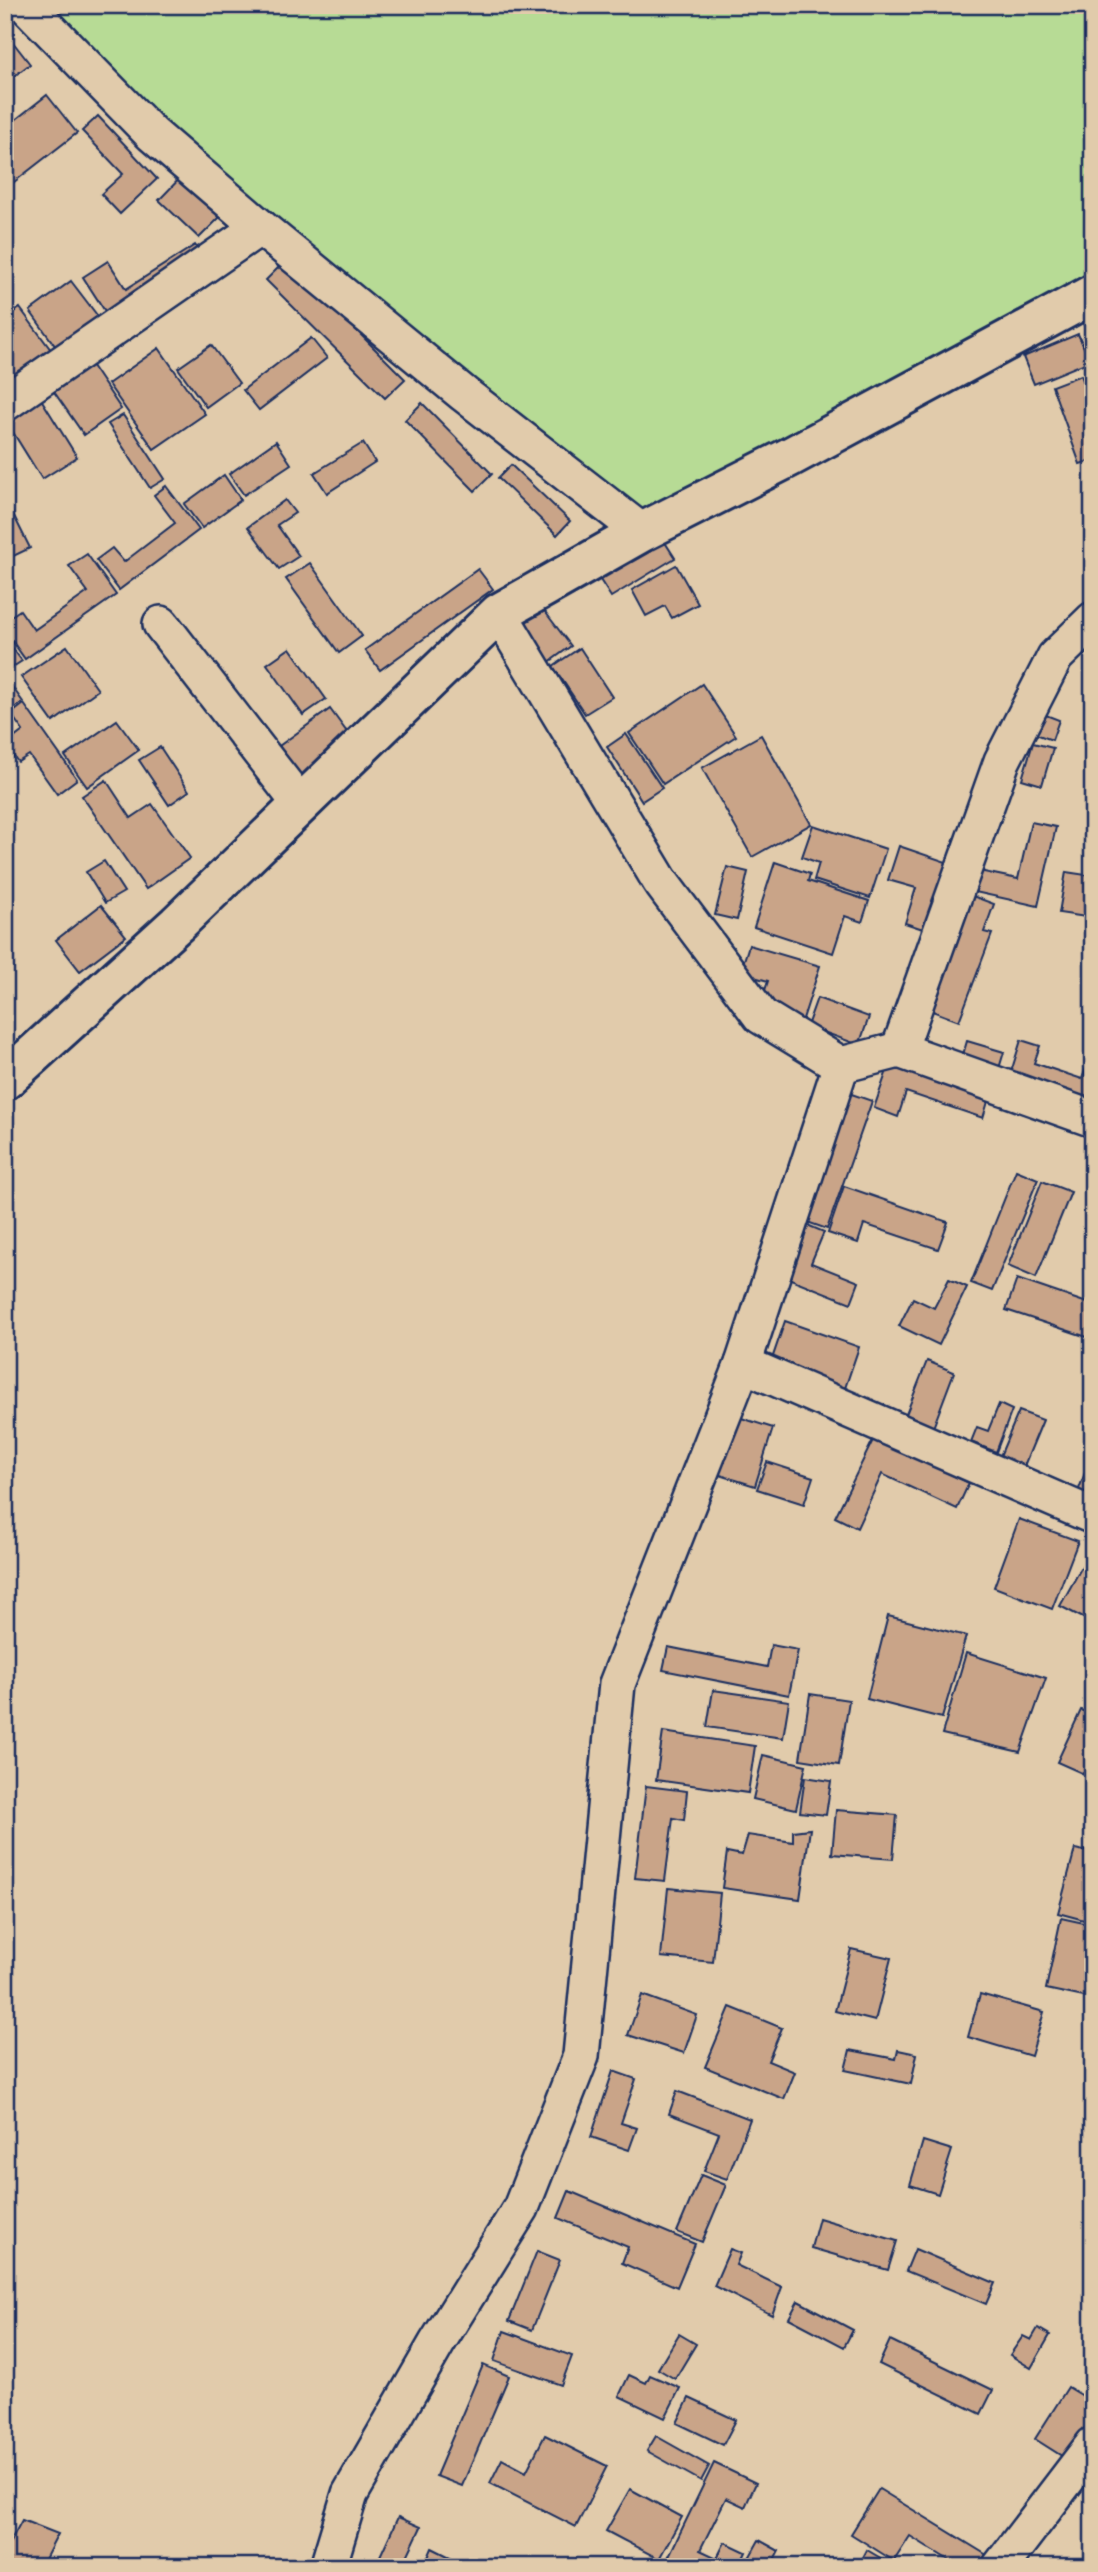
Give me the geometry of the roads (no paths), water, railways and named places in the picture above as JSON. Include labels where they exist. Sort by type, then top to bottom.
[{"type":"street","points":[[26,5],[152,134],[260,227],[464,394],[642,532]]},
{"type":"street","points":[[5,403],[260,227]]},
{"type":"street","points":[[5,1080],[177,924],[499,613],[642,532],[790,457],[1093,294]]},
{"type":"street","points":[[499,613],[660,881],[761,1016],[841,1065],[899,1050],[1093,1119]]},
{"type":"street","points":[[899,1050],[1002,761],[1055,657],[1093,620]]},
{"type":"street","points":[[161,624],[302,805]]},
{"type":"street","points":[[328,2567],[350,2494],[437,2343],[521,2208],[581,2056],[617,1684],[743,1364],[841,1065]]},
{"type":"street","points":[[743,1364],[1093,1516]]},
{"type":"street","points":[[1000,2567],[1093,2445]]}]
